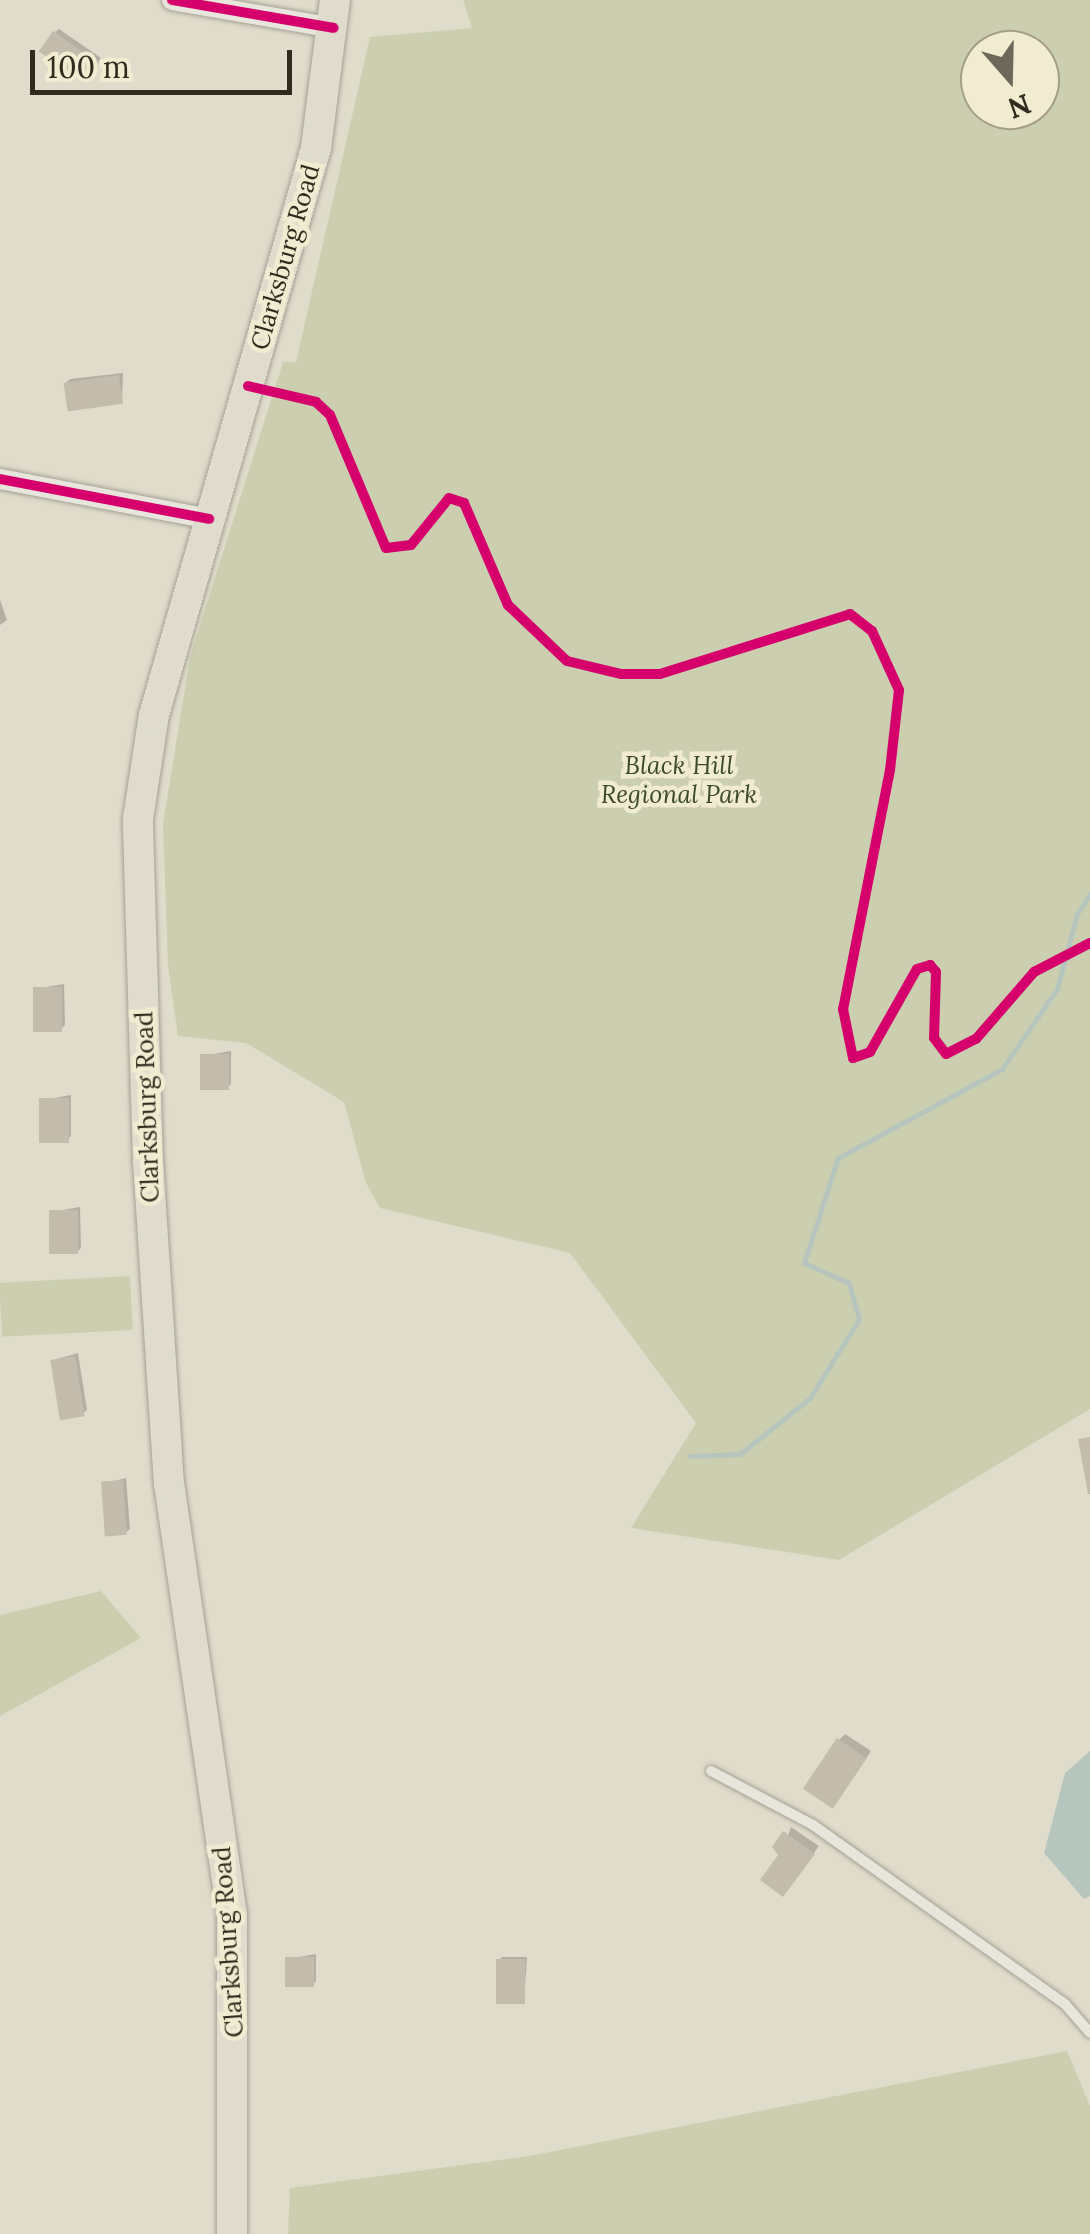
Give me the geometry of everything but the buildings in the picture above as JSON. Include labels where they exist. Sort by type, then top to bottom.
[{"type":"main road","name":"Clarksburg Road","points":[[232,2234],[232,1916],[169,1485],[148,1163],[138,820],[154,715],[316,148],[335,14]]},
{"type":"street","points":[[172,0],[335,14]]},
{"type":"street","points":[[0,479],[209,519]]},
{"type":"lane","points":[[711,1771],[813,1825],[1066,2004],[1090,2033]]},
{"type":"green space","name":"Black Hill Regional Park","points":[[463,0],[1090,0],[1090,1409],[839,1560],[631,1528],[696,1423],[570,1253],[380,1208],[366,1183],[344,1102],[246,1043],[178,1036],[168,966],[163,824],[190,657],[283,362],[296,362],[370,37],[472,28]]},
{"type":"green space","points":[[130,1276],[133,1330],[2,1337],[0,1283]]},
{"type":"green space","points":[[101,1591],[141,1638],[0,1716],[0,1615]]},
{"type":"green space","points":[[1067,2051],[1090,2106],[1090,2234],[288,2234],[290,2188],[529,2156]]},
{"type":"shaded area","points":[[1090,1751],[1090,1896],[1084,1899],[1044,1853],[1065,1773]]},
{"type":"waterway","points":[[690,1456],[740,1454],[810,1398],[859,1319],[849,1283],[804,1263],[838,1158],[1002,1069],[1057,989],[1077,914],[1090,894]]},
{"type":"cycle path","points":[[172,0],[334,28]]},
{"type":"cycle path","points":[[248,386],[316,402],[330,415],[386,548],[411,545],[449,498],[464,503],[508,605],[567,661],[621,674],[660,674],[850,614],[872,631],[899,690],[890,770],[843,1009],[853,1058],[870,1052],[917,969],[930,965],[936,972],[934,1038],[946,1054],[976,1039],[1034,972],[1090,943]]},
{"type":"cycle path","points":[[0,479],[209,519]]}]
